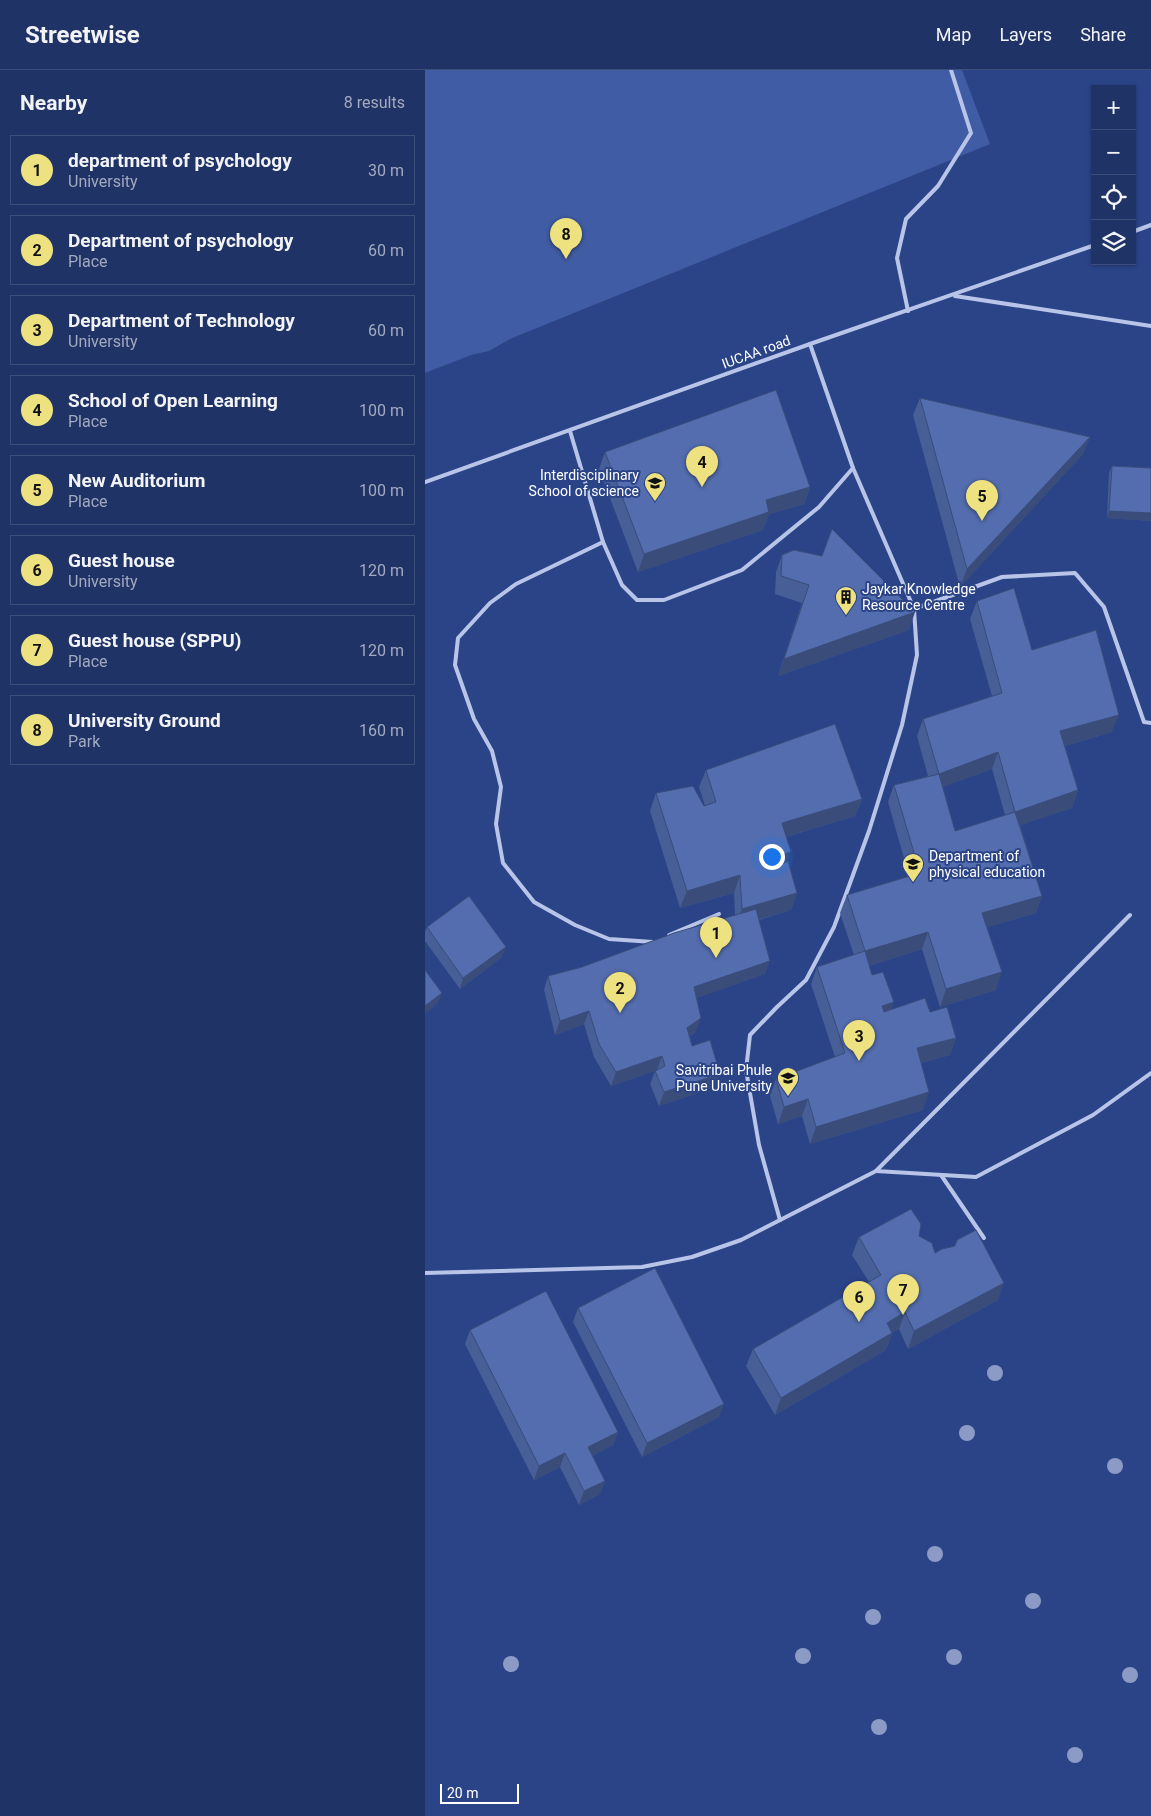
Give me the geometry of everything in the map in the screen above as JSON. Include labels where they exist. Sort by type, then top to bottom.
[{"type":"lane","points":[[908,311],[897,258],[906,219],[938,186],[971,133],[951,70]]},
{"type":"lane","points":[[1136,231],[1151,225]]},
{"type":"lane","name":"IUCAA road","points":[[425,482],[810,344],[953,296],[1091,246]]},
{"type":"lane","points":[[953,296],[1151,326]]},
{"type":"lane","points":[[780,1220],[759,1145],[746,1070],[750,1035],[806,980],[834,927],[869,831],[902,724],[917,655],[914,609],[853,468],[810,344]]},
{"type":"lane","points":[[569,431],[603,542],[622,585],[637,600],[664,600],[742,570],[819,507],[853,468]]},
{"type":"lane","points":[[603,542],[516,584],[490,603],[458,638],[455,665],[474,719],[492,751],[501,787],[495,824],[503,863],[534,902],[575,925],[609,939],[651,943],[719,914]]},
{"type":"lane","points":[[914,609],[1002,577],[1075,573],[1103,607],[1144,722],[1151,723]]},
{"type":"lane","points":[[425,1273],[642,1267],[700,1254],[741,1240],[876,1171],[1130,915]]},
{"type":"lane","points":[[876,1171],[977,1177],[1093,1115],[1151,1073]]},
{"type":"lane","points":[[941,1175],[983,1238]]},
{"type":"shaded area","points":[[425,70],[962,70],[990,144],[510,339],[489,351],[471,355],[425,373]]},
{"type":"building","points":[[776,390],[810,487],[766,500],[769,512],[644,554],[605,452]]},
{"type":"building","points":[[920,398],[1090,437],[967,569]]},
{"type":"building","points":[[1112,466],[1151,468],[1151,513],[1109,511]]},
{"type":"building","name":"Jaykar Knowledge Resource Centre","points":[[832,529],[915,612],[784,659],[809,585],[781,576],[782,555],[794,550],[822,556]]},
{"type":"building","points":[[1014,588],[1032,650],[1096,630],[1119,715],[1060,731],[1078,790],[1015,812],[998,752],[939,774],[923,719],[1002,693],[977,601]]},
{"type":"building","points":[[835,724],[862,799],[782,823],[791,852],[774,857],[775,868],[788,861],[797,893],[742,909],[740,875],[687,891],[656,793],[693,786],[704,806],[716,802],[706,770]]},
{"type":"building","points":[[939,774],[955,831],[1015,812],[1042,896],[982,913],[1002,972],[946,989],[928,932],[865,951],[847,895],[920,873],[894,785]]},
{"type":"building","points":[[469,896],[506,947],[463,978],[427,927]]},
{"type":"building","points":[[756,909],[770,961],[694,987],[701,1018],[687,1028],[692,1046],[710,1040],[720,1074],[664,1092],[655,1071],[665,1066],[662,1056],[616,1072],[599,1044],[589,1011],[560,1021],[548,976],[582,967],[674,933]]},
{"type":"building","points":[[865,951],[872,975],[883,972],[894,1002],[882,1006],[884,1012],[925,998],[930,1012],[947,1007],[956,1038],[917,1048],[929,1092],[816,1127],[808,1099],[784,1107],[776,1079],[845,1053],[817,967]]},
{"type":"building","points":[[425,970],[442,993],[425,1006]]},
{"type":"building","points":[[911,1209],[921,1224],[919,1236],[932,1243],[935,1253],[955,1246],[957,1240],[976,1230],[1004,1283],[914,1331],[905,1312],[887,1323],[892,1333],[781,1398],[753,1349],[881,1275],[859,1237]]},
{"type":"building","points":[[655,1268],[724,1404],[647,1443],[578,1308]]},
{"type":"building","points":[[546,1291],[618,1432],[588,1447],[605,1481],[584,1491],[565,1453],[539,1466],[470,1330]]},
{"type":"place","name":"University Ground","points":[[566,259]]},
{"type":"place","name":"School of Open Learning","points":[[702,487]]},
{"type":"place","name":"Interdisciplinary School of science","points":[[655,502]]},
{"type":"place","name":"New Auditorium","points":[[982,521]]},
{"type":"place","name":"Jaykar Knowledge Resource Centre","points":[[846,616]]},
{"type":"place","name":"Department of physical education","points":[[913,883]]},
{"type":"place","name":"department of psychology","points":[[716,958]]},
{"type":"place","name":"Department of psychology","points":[[620,1013]]},
{"type":"place","name":"Department of Technology","points":[[859,1061]]},
{"type":"place","name":"Savitribai Phule Pune University","points":[[788,1097]]},
{"type":"place","name":"Guest house (SPPU)","points":[[903,1315]]},
{"type":"place","name":"Guest house","points":[[859,1322]]}]
